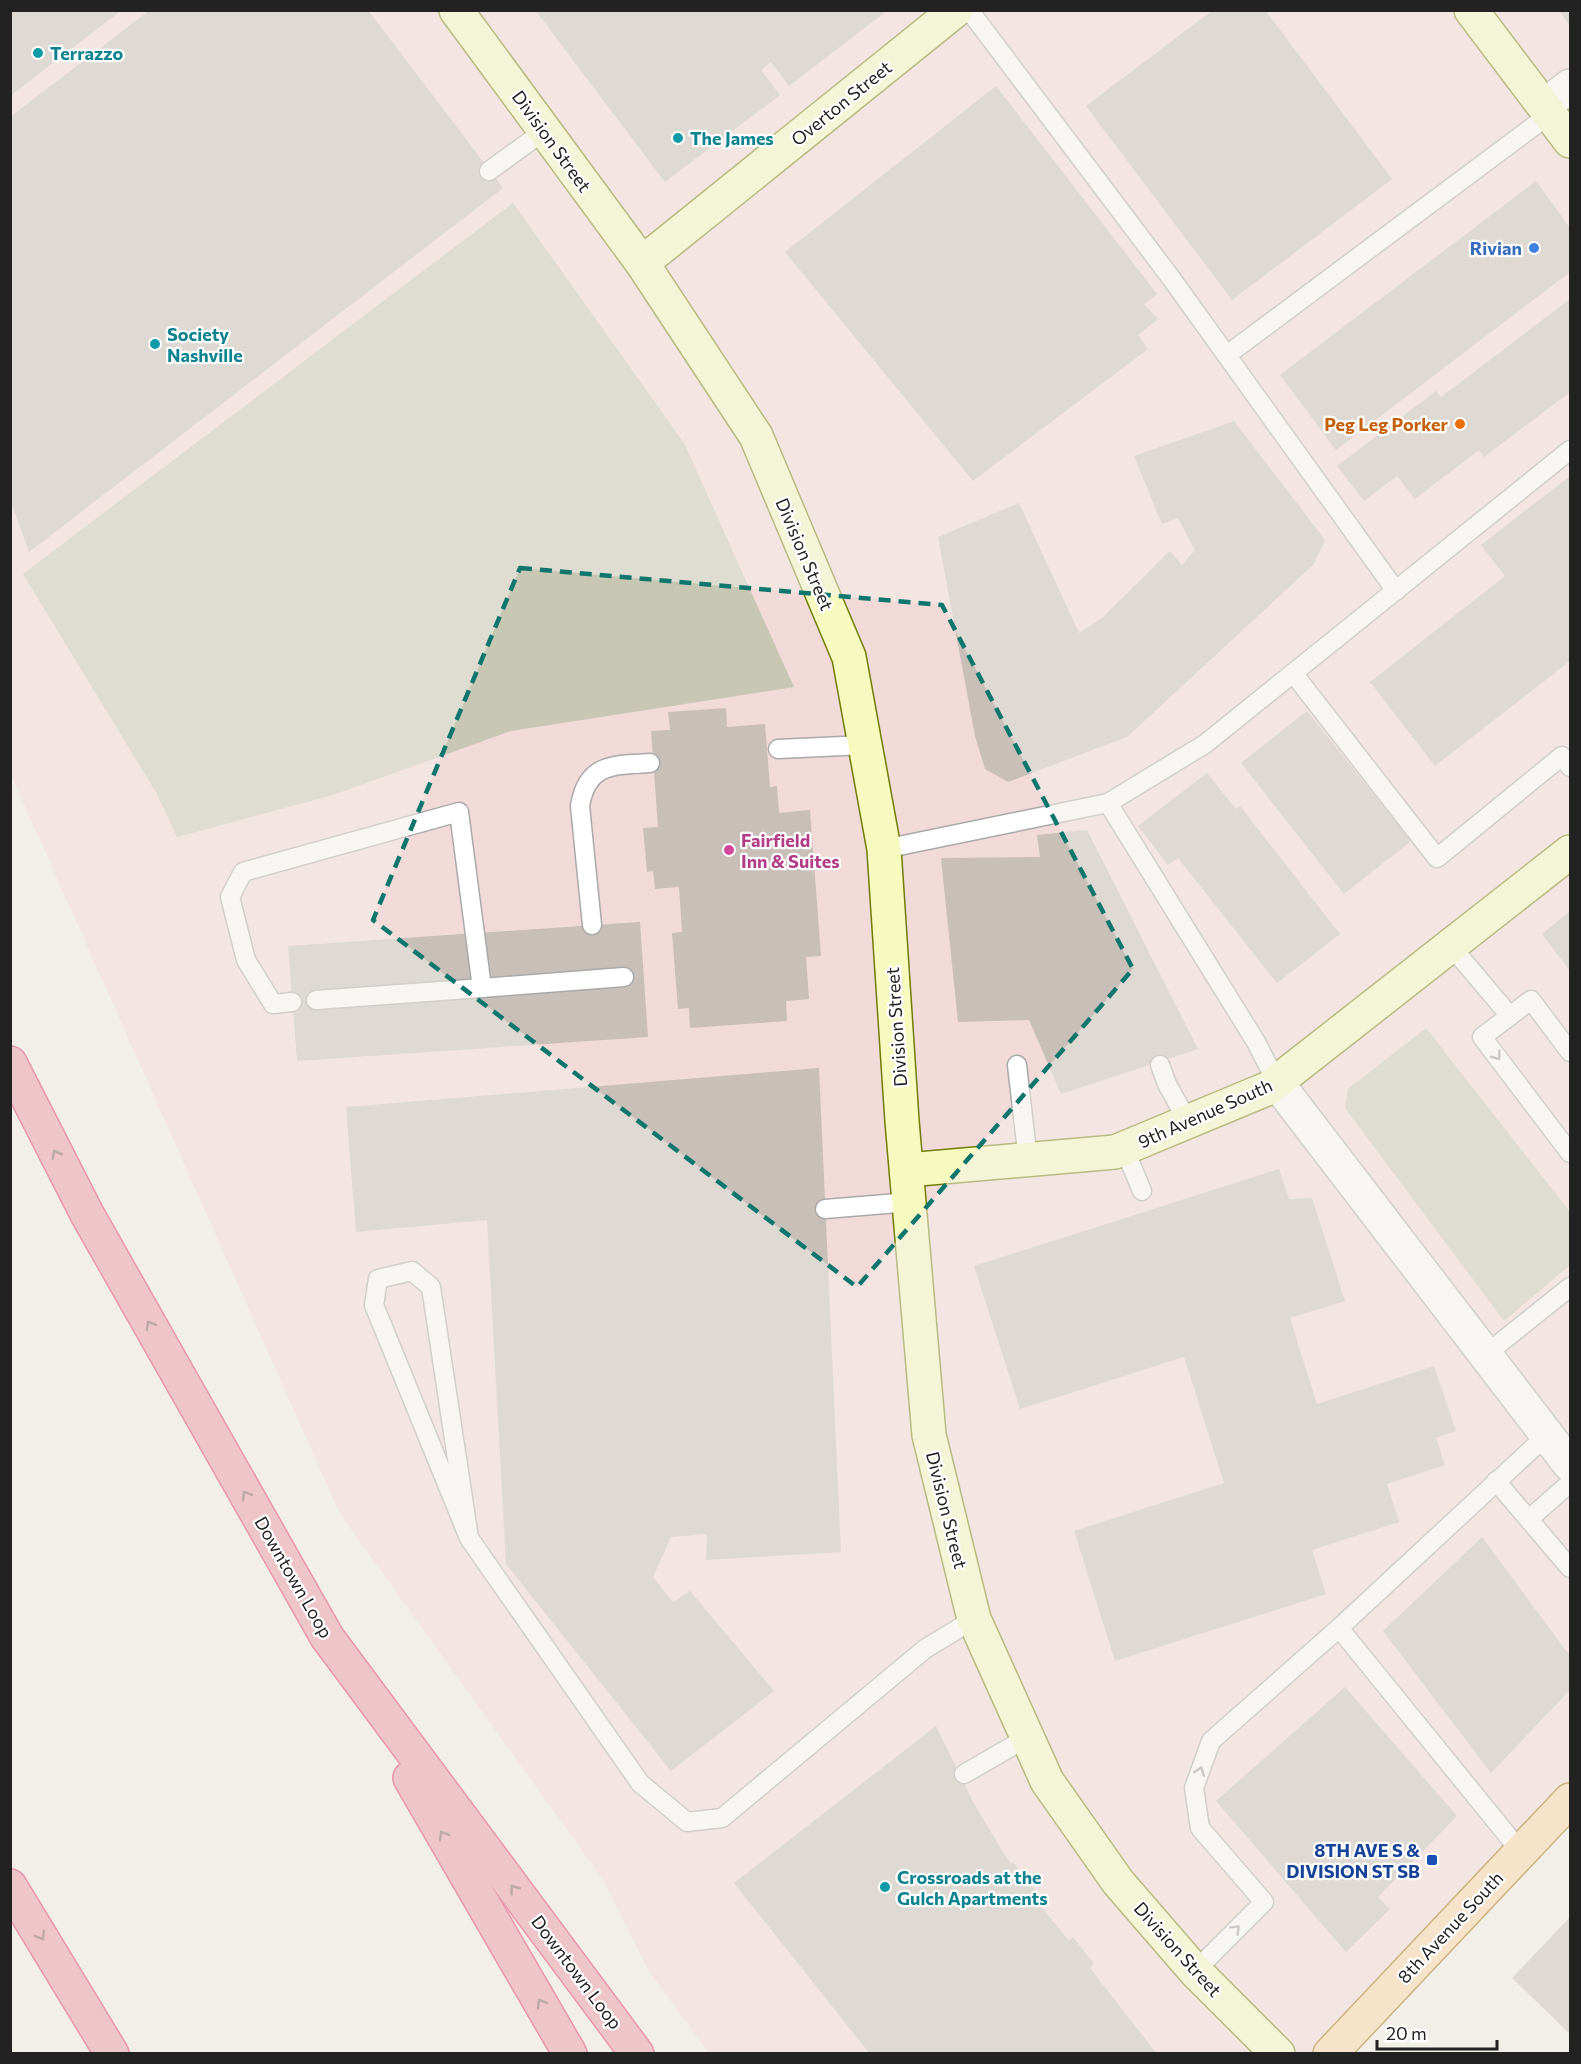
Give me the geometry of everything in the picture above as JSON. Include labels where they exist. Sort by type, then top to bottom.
[{"type":"highway","name":"Downtown Loop","points":[[10,1064],[87,1214],[327,1637],[637,2054]]},
{"type":"highway","points":[[327,1637],[570,2054]]},
{"type":"highway","points":[[10,1886],[112,2054]]},
{"type":"main road","name":"Division Street","points":[[456,10],[642,263],[756,436],[849,657],[884,849],[902,1121],[929,1435],[974,1619],[1047,1781],[1118,1882],[1195,1971],[1278,2054]]},
{"type":"main road","name":"Overton Street","points":[[642,263],[956,10]]},
{"type":"main road","points":[[1471,10],[1570,141]]},
{"type":"main road","name":"9th Avenue South","points":[[908,1186],[1028,1160],[1115,1152],[1269,1088],[1570,852]]},
{"type":"main road","name":"8th Avenue South","points":[[1330,2054],[1570,1800]]},
{"type":"street","points":[[1547,110],[1570,86]]},
{"type":"street","points":[[1277,1083],[1570,1465]]},
{"type":"lane","points":[[969,10],[1171,278],[1396,591]]},
{"type":"lane","points":[[1227,355],[1547,110]]},
{"type":"lane","points":[[489,171],[544,131]]},
{"type":"lane","points":[[884,849],[1108,803],[1204,744],[1570,450]]},
{"type":"lane","points":[[1293,673],[1437,858],[1562,756],[1570,767]]},
{"type":"lane","points":[[778,749],[865,745]]},
{"type":"lane","points":[[592,925],[580,806],[583,789],[590,779],[614,765],[650,762]]},
{"type":"lane","points":[[1108,803],[1256,1042],[1277,1083]]},
{"type":"lane","points":[[292,1002],[273,1004],[246,960],[230,897],[243,872],[459,812],[482,988]]},
{"type":"lane","points":[[1450,945],[1510,1016]]},
{"type":"lane","points":[[316,1000],[624,976]]},
{"type":"lane","points":[[1570,1052],[1531,1000],[1482,1037],[1570,1153]]},
{"type":"lane","points":[[1017,1065],[1028,1160]]},
{"type":"lane","points":[[1160,1065],[1167,1084],[1188,1122]]},
{"type":"lane","points":[[1125,1148],[1142,1191]]},
{"type":"lane","points":[[825,1209],[908,1186]]},
{"type":"lane","points":[[469,1538],[430,1287],[412,1270],[378,1279],[374,1305],[469,1538],[640,1783],[687,1822],[722,1818],[926,1649],[974,1619]]},
{"type":"lane","points":[[1485,1355],[1570,1287]]},
{"type":"lane","points":[[1195,1971],[1264,1902],[1200,1828],[1194,1788],[1211,1741],[1339,1628],[1547,1435]]},
{"type":"lane","points":[[1496,1481],[1570,1568]]},
{"type":"lane","points":[[1529,1519],[1570,1483]]},
{"type":"lane","points":[[1339,1628],[1521,1852]]},
{"type":"lane","points":[[964,1774],[1028,1737]]},
{"type":"highlighted area","points":[[520,568],[942,605],[1133,969],[857,1287],[373,920]]},
{"type":"shaded area","points":[[10,11],[1570,11],[1570,1800],[1330,2053],[709,2053],[648,1970],[601,1877],[340,1514],[11,775]]},
{"type":"shaded area","points":[[513,203],[684,443],[794,687],[511,731],[333,795],[177,837],[157,794],[23,574]]},
{"type":"shaded area","points":[[1426,1028],[1570,1212],[1570,1265],[1504,1321],[1345,1108],[1348,1089]]},
{"type":"building","name":"Terrazzo","points":[[10,10],[122,10],[10,96]]},
{"type":"building","name":"Society Nashville","points":[[150,10],[368,10],[503,188],[29,552],[10,499],[10,117]]},
{"type":"building","name":"The James","points":[[535,10],[888,10],[789,86],[771,62],[761,70],[780,95],[665,182]]},
{"type":"building","points":[[1213,10],[1265,10],[1392,179],[1232,300],[1086,106]]},
{"type":"building","points":[[1559,10],[1570,10],[1570,26]]},
{"type":"building","points":[[996,86],[1157,294],[1144,304],[1158,319],[1138,335],[1148,349],[973,481],[785,252]]},
{"type":"building","points":[[1536,181],[1570,228],[1570,272],[1336,450],[1280,375]]},
{"type":"building","name":"Peg Leg Porker","points":[[1570,299],[1570,392],[1484,457],[1479,450],[1415,499],[1397,476],[1364,501],[1337,466],[1436,391],[1441,397]]},
{"type":"building","points":[[1234,421],[1325,540],[1313,565],[1127,737],[1008,782],[985,769],[975,736],[938,537],[1019,503],[1079,633],[1102,618],[1170,551],[1182,565],[1195,550],[1178,518],[1162,524],[1134,456]]},
{"type":"building","points":[[1570,476],[1570,661],[1435,766],[1370,682],[1505,576],[1481,545]]},
{"type":"building","name":"Fairfield Inn & Suites","points":[[726,708],[727,727],[765,724],[770,787],[777,786],[779,813],[810,810],[821,956],[806,957],[809,999],[786,1001],[787,1021],[690,1028],[689,1008],[678,1009],[672,933],[682,932],[679,887],[655,889],[653,871],[647,872],[643,828],[658,827],[651,731],[670,730],[668,712]]},
{"type":"building","points":[[1307,711],[1411,841],[1344,894],[1241,763]]},
{"type":"building","points":[[1207,773],[1236,809],[1240,806],[1340,934],[1277,983],[1178,858],[1168,865],[1138,826]]},
{"type":"building","points":[[1087,830],[1198,1049],[1061,1094],[1029,1020],[958,1022],[941,858],[1040,857],[1037,835]]},
{"type":"building","points":[[1570,911],[1570,971],[1542,934]]},
{"type":"building","points":[[640,922],[648,1037],[297,1061],[288,946]]},
{"type":"building","points":[[819,1068],[841,1552],[706,1560],[707,1534],[671,1537],[653,1577],[673,1602],[690,1591],[774,1691],[671,1771],[506,1564],[487,1220],[356,1232],[346,1107]]},
{"type":"building","points":[[1279,1169],[1289,1199],[1312,1198],[1345,1301],[1290,1318],[1317,1404],[1434,1366],[1456,1431],[1436,1438],[1445,1465],[1387,1484],[1399,1522],[1312,1550],[1326,1594],[1115,1661],[1074,1531],[1224,1483],[1184,1357],[1020,1409],[974,1266]]},
{"type":"building","points":[[1482,1537],[1570,1656],[1570,1690],[1491,1773],[1383,1631]]},
{"type":"building","points":[[1345,1687],[1457,1816],[1378,1897],[1390,1909],[1346,1952],[1216,1801]]},
{"type":"building","name":"Crossroads at the Gulch Apartments","points":[[936,1726],[972,1800],[1002,1851],[1036,1891],[1032,1895],[1069,1941],[1073,1937],[1094,1964],[1090,1968],[1157,2054],[870,2054],[734,1883]]},
{"type":"building","points":[[1570,1917],[1570,2034],[1512,1978]]},
{"type":"place","name":"Terrazzo","points":[[38,53]]},
{"type":"place","name":"The James","points":[[678,138]]},
{"type":"place","name":"Rivian","points":[[1534,248]]},
{"type":"place","name":"Society Nashville","points":[[155,344]]},
{"type":"place","name":"Peg Leg Porker","points":[[1460,424]]},
{"type":"place","name":"Fairfield Inn & Suites","points":[[729,850]]},
{"type":"place","name":"8TH AVE S & DIVISION ST SB","points":[[1432,1860]]},
{"type":"place","name":"Crossroads at the Gulch Apartments","points":[[885,1887]]}]
